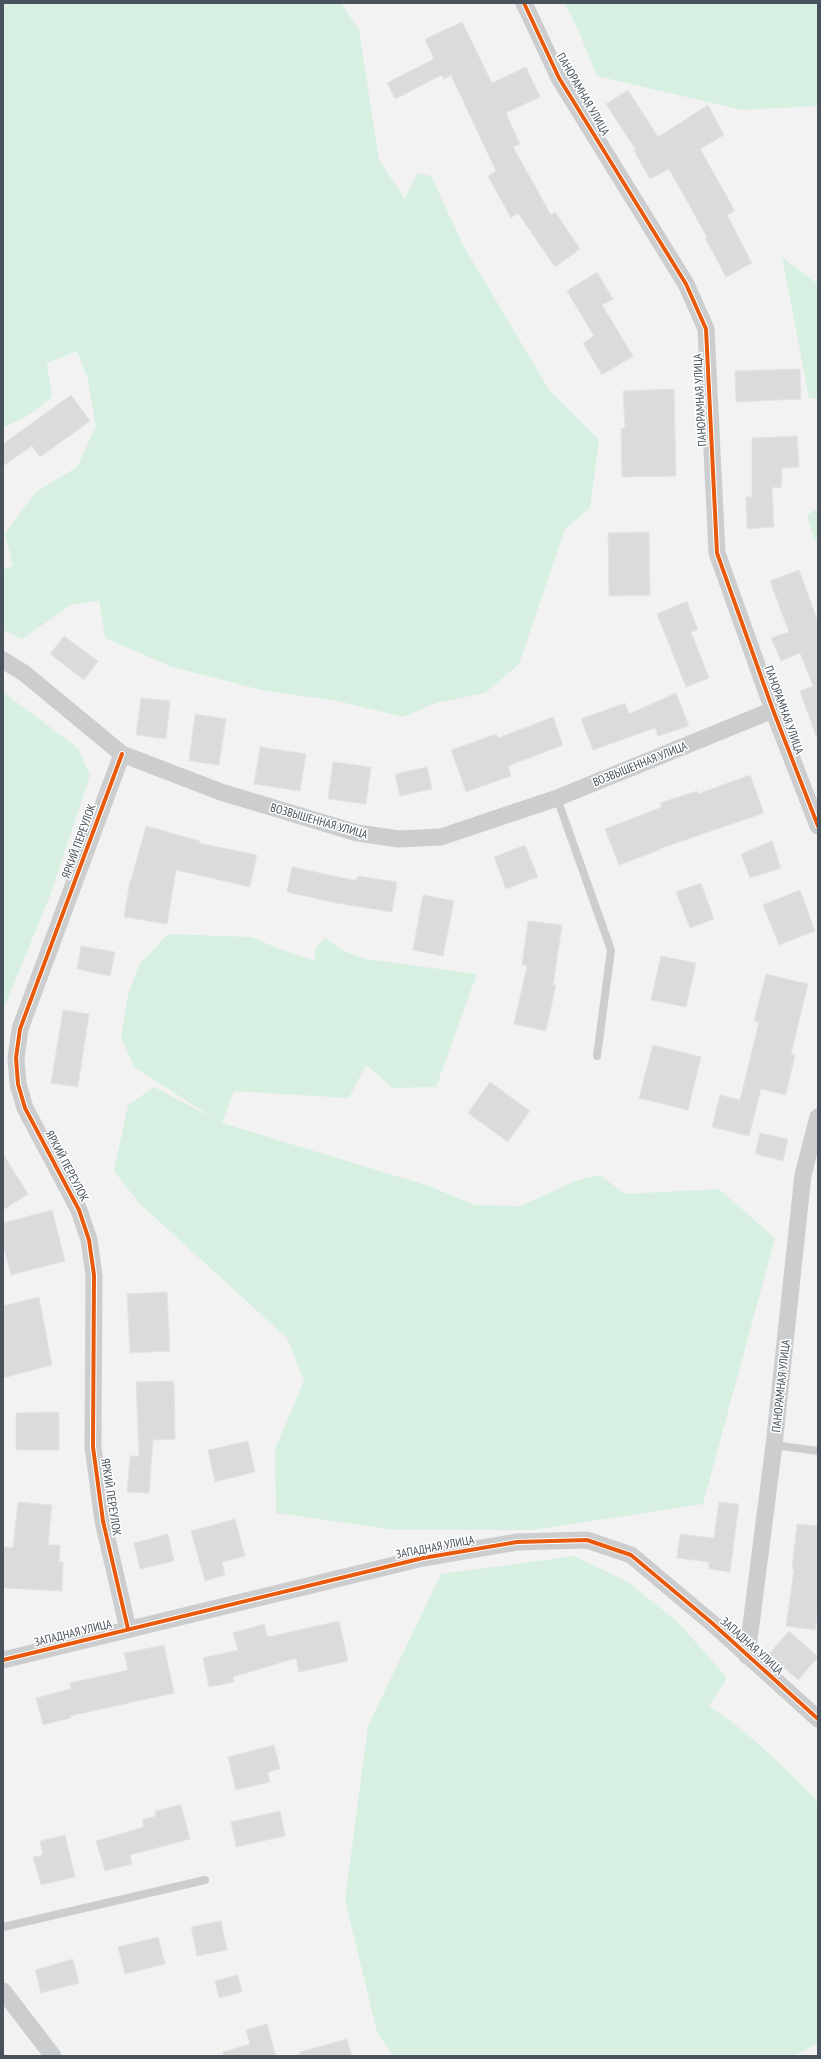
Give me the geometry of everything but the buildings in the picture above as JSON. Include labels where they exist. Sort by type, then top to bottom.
[{"type":"street","name":"ПАНОРАМНАЯ УЛИЦА","points":[[524,3],[559,78],[686,284],[706,329],[717,553],[773,710],[818,826]]},
{"type":"street","name":"ВОЗВЫШЕННАЯ УЛИЦА","points":[[3,660],[24,673],[122,754],[220,792],[357,834],[398,839],[441,837],[557,798],[773,710]]},
{"type":"street","name":"ЯРКИЙ ПЕРЕУЛОК","points":[[122,754],[20,1029],[16,1058],[18,1084],[25,1108],[79,1210],[89,1240],[94,1274],[93,1447],[103,1522],[128,1629]]},
{"type":"street","name":"ПАНОРАМНАЯ УЛИЦА","points":[[747,1656],[774,1445],[803,1175],[818,1117]]},
{"type":"street","name":"ЗАПАДНАЯ УЛИЦА","points":[[3,1660],[423,1558],[517,1542],[587,1540],[631,1556],[712,1623],[818,1719]]},
{"type":"street","points":[[3,1991],[52,2056]]},
{"type":"lane","points":[[557,798],[611,950],[597,1056]]},
{"type":"lane","points":[[774,1445],[818,1451]]},
{"type":"lane","points":[[3,1927],[204,1880]]},
{"type":"green space","points":[[3,3],[341,3],[359,30],[379,160],[405,199],[417,173],[431,176],[464,247],[550,391],[599,440],[590,508],[565,529],[519,664],[485,693],[436,703],[403,717],[338,701],[266,691],[172,667],[105,638],[99,601],[71,605],[22,639],[3,630],[3,569],[13,566],[5,533],[36,492],[77,467],[96,426],[87,376],[77,351],[47,363],[52,397],[32,413],[3,428]]},
{"type":"green space","points":[[564,3],[818,3],[818,106],[742,110],[597,76],[576,25]]},
{"type":"green space","points":[[782,257],[818,284],[818,399],[809,398]]},
{"type":"green space","points":[[818,508],[818,539],[814,539],[807,515]]},
{"type":"green space","points":[[3,692],[78,748],[90,775],[50,896],[3,1010]]},
{"type":"green space","points":[[168,934],[252,937],[277,948],[315,961],[315,949],[325,938],[344,951],[366,959],[477,974],[436,1087],[393,1088],[366,1065],[349,1098],[234,1091],[222,1123],[426,1185],[475,1205],[521,1206],[575,1181],[600,1175],[625,1194],[719,1189],[775,1238],[703,1504],[533,1530],[396,1530],[276,1513],[275,1449],[304,1381],[287,1338],[139,1203],[114,1171],[128,1105],[154,1087],[215,1119],[134,1067],[121,1037],[128,995],[139,965]]},
{"type":"green space","points":[[574,1556],[628,1582],[679,1623],[727,1678],[709,1706],[738,1727],[766,1751],[818,1802],[818,2043],[793,2056],[393,2056],[377,2032],[345,1900],[368,1726],[441,1574]]},
{"type":"cycle path","points":[[524,3],[559,78],[686,284],[706,329],[717,553],[773,710],[818,826]]},
{"type":"cycle path","points":[[122,754],[20,1029],[16,1058],[18,1084],[25,1108],[79,1210],[89,1240],[94,1275],[93,1447],[103,1521],[128,1629]]},
{"type":"cycle path","points":[[3,1660],[423,1558],[517,1542],[587,1540],[631,1555],[712,1623],[818,1719]]}]
